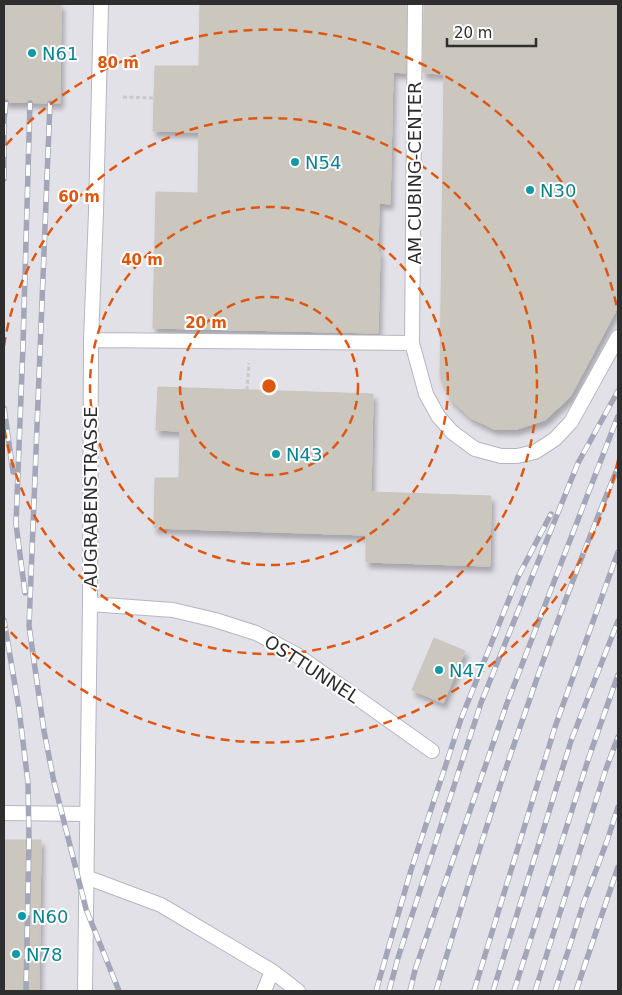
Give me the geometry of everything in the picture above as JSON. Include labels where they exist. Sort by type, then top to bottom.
[{"type":"lane","name":"AUGRABENSTRASSE","points":[[84,991],[90,604],[91,340],[102,4]]},
{"type":"lane","name":"AM CUBING-CENTER","points":[[415,4],[412,343],[426,394],[438,416],[452,432],[475,449],[501,456],[518,456],[535,452],[555,438],[571,422],[618,337]]},
{"type":"lane","points":[[91,340],[412,343]]},
{"type":"lane","name":"OSTTUNNEL","points":[[90,604],[173,610],[215,620],[256,633],[297,655],[432,751]]},
{"type":"lane","points":[[4,813],[87,814]]},
{"type":"lane","points":[[86,877],[161,905],[272,971],[298,991]]},
{"type":"lane","points":[[264,991],[272,971]]},
{"type":"path","points":[[123,97],[154,98]]},
{"type":"shaded area","points":[[4,4],[618,4],[618,991],[4,991]]},
{"type":"building","name":"N61","points":[[4,4],[61,4],[60,103],[4,102]]},
{"type":"building","name":"N54","points":[[200,4],[406,4],[406,73],[393,72],[390,204],[379,203],[378,333],[153,328],[156,192],[198,193],[199,132],[153,131],[155,66],[199,66]]},
{"type":"building","name":"N30","points":[[424,4],[618,4],[618,307],[570,397],[545,420],[517,429],[494,429],[471,418],[451,400],[440,377],[444,74],[423,73]]},
{"type":"building","name":"N43","points":[[158,387],[373,394],[371,492],[491,496],[490,566],[366,562],[366,535],[154,528],[155,478],[179,478],[180,431],[156,430]]},
{"type":"building","name":"N47","points":[[434,638],[465,651],[443,703],[412,690]]},
{"type":"building","name":"N60","points":[[4,840],[41,840],[39,991],[4,991]]},
{"type":"railway","points":[[4,179],[4,120],[6,102]]},
{"type":"railway","points":[[25,593],[16,524],[30,103]]},
{"type":"railway","points":[[50,103],[29,626],[44,731],[54,782],[86,909],[119,991]]},
{"type":"railway","points":[[389,991],[481,703],[578,463],[618,391]]},
{"type":"railway","points":[[4,408],[13,472]]},
{"type":"railway","points":[[410,991],[415,970],[506,706],[618,416]]},
{"type":"railway","points":[[436,991],[479,850],[514,745],[559,618],[618,467]]},
{"type":"railway","points":[[376,991],[411,870],[461,719],[518,577],[551,514]]},
{"type":"railway","points":[[474,991],[555,727],[618,552]]},
{"type":"railway","points":[[4,620],[19,709],[28,783],[29,840],[26,991]]},
{"type":"railway","points":[[493,991],[571,741],[618,621]]},
{"type":"railway","points":[[514,991],[589,757],[618,675]]},
{"type":"railway","points":[[535,991],[618,737]]},
{"type":"railway","points":[[555,991],[618,807]]},
{"type":"railway","points":[[576,991],[618,867]]},
{"type":"place","name":"N61","points":[[32,53]]},
{"type":"place","name":"N54","points":[[295,162]]},
{"type":"place","name":"N30","points":[[530,190]]},
{"type":"place","name":"N43","points":[[276,454]]},
{"type":"place","name":"N47","points":[[439,670]]},
{"type":"place","name":"N60","points":[[22,916]]},
{"type":"place","name":"N78","points":[[16,954]]}]
